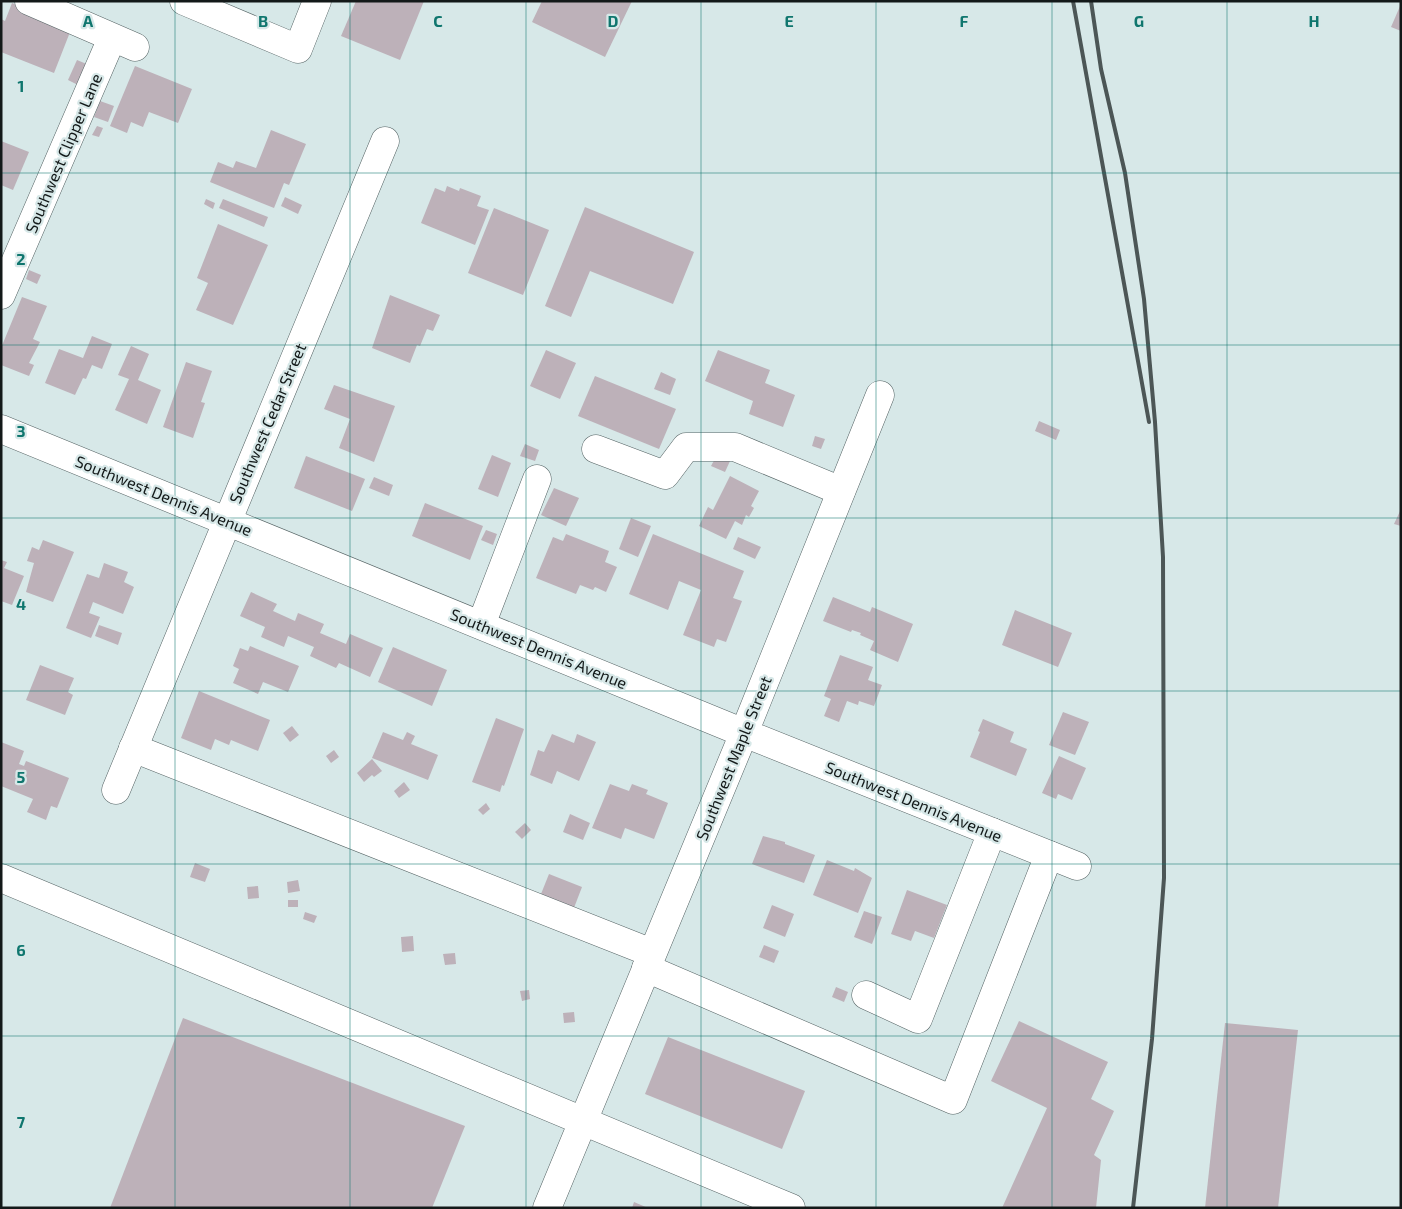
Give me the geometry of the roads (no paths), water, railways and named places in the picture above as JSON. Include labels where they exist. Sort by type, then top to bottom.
[{"type":"street","name":"Southwest Clipper Lane","points":[[1,295],[124,42],[30,1]]},
{"type":"street","points":[[184,1],[298,49],[317,1]]},
{"type":"street","name":"Southwest Cedar Street","points":[[116,790],[226,520],[385,141]]},
{"type":"street","name":"Southwest Maple Street","points":[[546,1208],[744,733],[880,395]]},
{"type":"street","name":"Southwest Dennis Avenue","points":[[1,429],[744,733],[1076,866]]},
{"type":"street","points":[[596,449],[665,475],[686,447],[735,447],[841,491]]},
{"type":"street","points":[[481,625],[537,479]]},
{"type":"street","points":[[133,748],[649,961],[953,1100],[1049,855]]},
{"type":"street","points":[[866,995],[918,1019],[992,832]]},
{"type":"street","points":[[1,878],[791,1208]]},
{"type":"railway","points":[[1073,1],[1149,422]]},
{"type":"railway","points":[[1091,1],[1101,69],[1125,173],[1144,299],[1155,422],[1163,557],[1164,878],[1152,1039],[1133,1208]]}]
